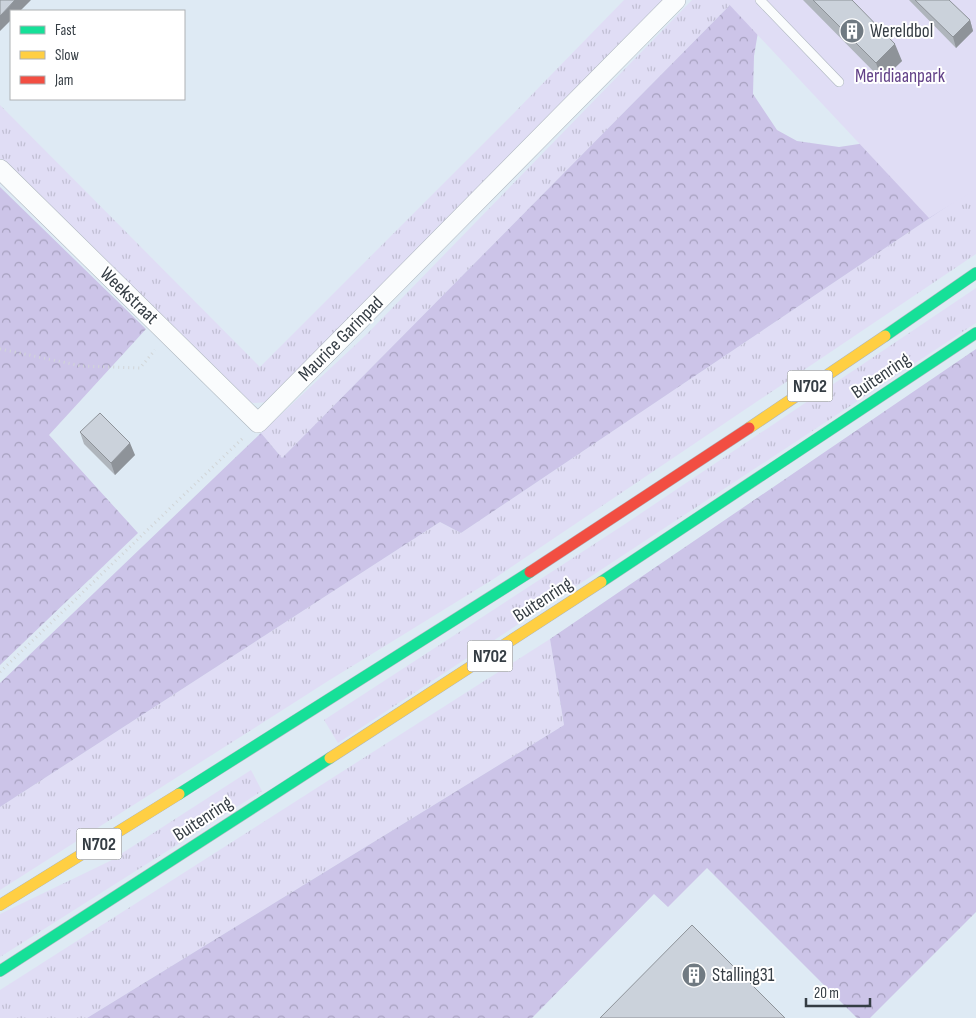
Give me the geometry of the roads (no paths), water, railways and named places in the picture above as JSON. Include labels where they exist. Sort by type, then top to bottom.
[{"type":"highway","name":"Buitenring","points":[[0,905],[414,647],[643,498],[976,273]]},
{"type":"highway","name":"Buitenring","points":[[0,971],[499,650],[976,333]]},
{"type":"street","name":"Maurice Garinpad","points":[[258,423],[676,0]]},
{"type":"street","name":"Weekstraat","points":[[0,169],[258,423]]},
{"type":"lane","points":[[760,0],[839,82]]},
{"type":"place","name":"Wereldbol","points":[[852,31]]},
{"type":"place","name":"Stalling31","points":[[694,975]]},
{"type":"park label","name":"Meridiaanpark","points":[[900,76]]}]
